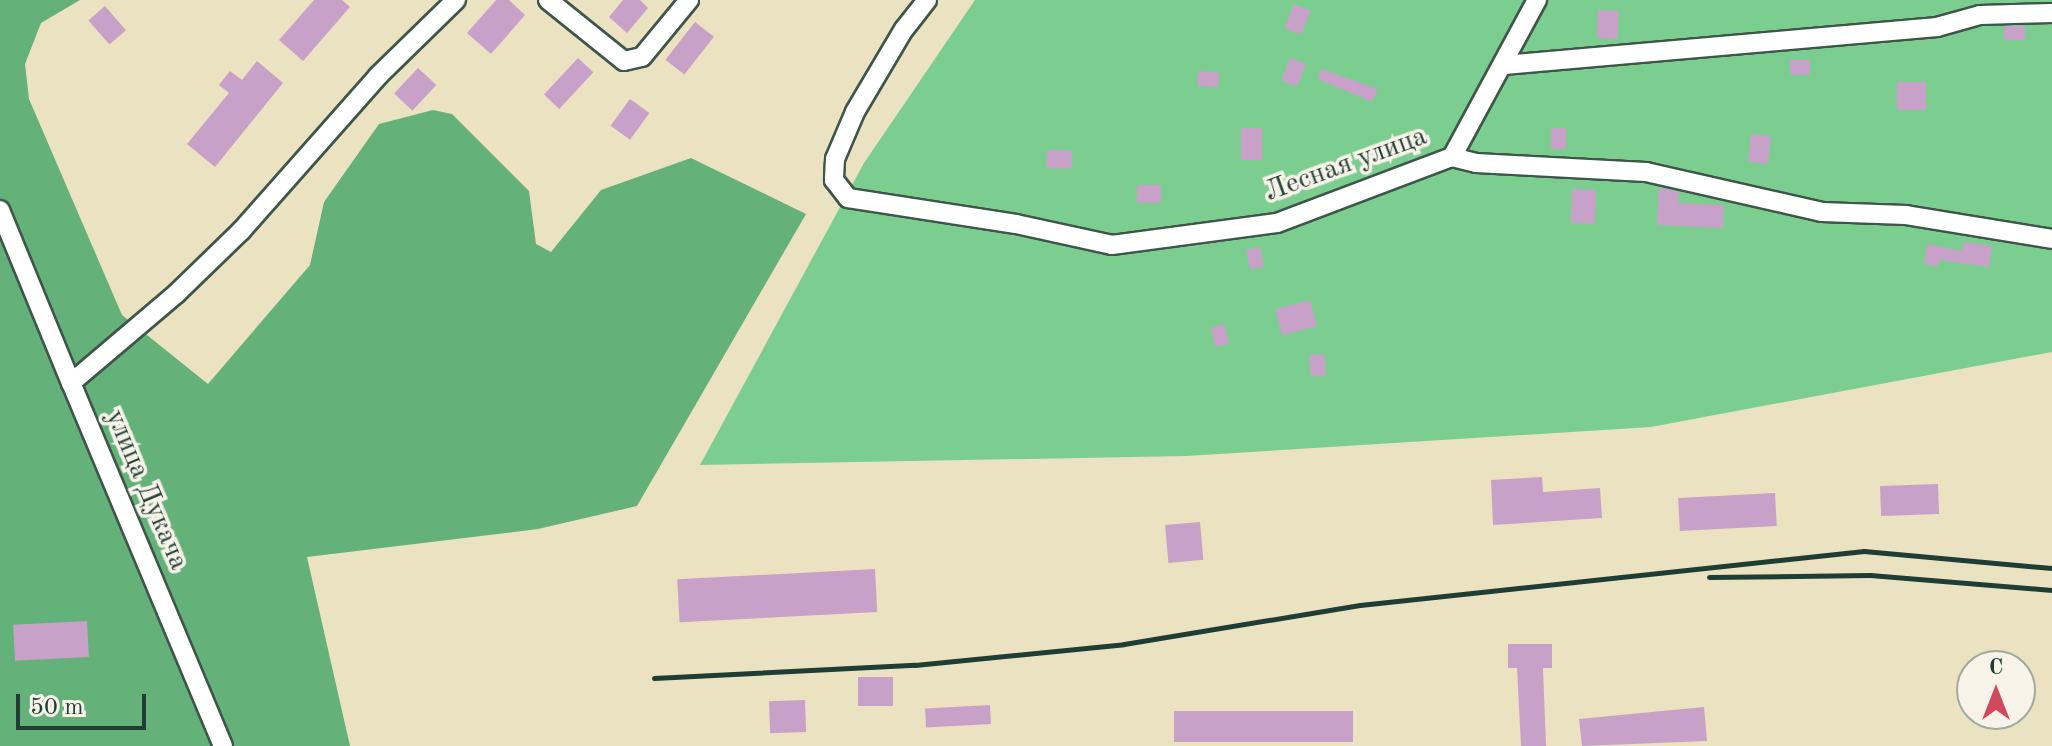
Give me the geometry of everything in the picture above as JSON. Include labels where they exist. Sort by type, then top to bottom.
[{"type":"street","points":[[71,383],[177,293],[241,231],[378,76],[456,0]]},
{"type":"street","points":[[548,0],[624,61],[642,57],[689,0]]},
{"type":"street","name":"Лесная улица","points":[[927,0],[904,29],[855,112],[835,159],[834,180],[848,198],[1016,224],[1112,245],[1277,223],[1452,157],[1476,163],[1646,172],[1791,207],[1906,215],[2052,239]]},
{"type":"street","points":[[1452,157],[1537,0]]},
{"type":"street","points":[[1504,65],[1937,27],[1980,15],[2052,13]]},
{"type":"street","name":"улица Дукача","points":[[0,210],[223,746]]},
{"type":"green space","points":[[0,0],[80,0],[41,23],[25,64],[29,99],[122,315],[208,384],[310,265],[324,202],[379,124],[433,110],[452,114],[529,191],[536,244],[551,252],[601,190],[691,158],[806,214],[637,506],[538,529],[307,557],[350,746],[0,746]]},
{"type":"green space","points":[[975,0],[2052,0],[2052,352],[1651,427],[1186,456],[700,465],[864,163]]},
{"type":"building","points":[[314,0],[342,0],[350,7],[303,61],[279,40]]},
{"type":"building","points":[[496,0],[509,0],[525,15],[491,54],[467,33]]},
{"type":"building","points":[[623,0],[640,0],[648,8],[627,33],[609,17]]},
{"type":"building","points":[[1294,4],[1311,11],[1301,35],[1284,28]]},
{"type":"building","points":[[105,6],[126,30],[109,45],[88,20]]},
{"type":"building","points":[[1598,10],[1619,11],[1618,39],[1597,38]]},
{"type":"building","points":[[695,22],[714,37],[684,75],[665,60]]},
{"type":"building","points":[[2004,26],[2025,26],[2025,40],[2004,40]]},
{"type":"building","points":[[578,58],[593,72],[559,109],[544,95]]},
{"type":"building","points":[[1290,58],[1306,64],[1297,86],[1281,80]]},
{"type":"building","points":[[1790,60],[1810,60],[1810,75],[1790,75]]},
{"type":"building","points":[[257,61],[283,83],[215,167],[187,144],[229,93],[219,85],[230,71],[242,80]]},
{"type":"building","points":[[418,68],[436,85],[412,111],[394,94]]},
{"type":"building","points":[[1321,69],[1378,89],[1372,102],[1318,79]]},
{"type":"building","points":[[1198,71],[1219,72],[1218,87],[1197,86]]},
{"type":"building","points":[[1897,82],[1926,82],[1926,110],[1897,110]]},
{"type":"building","points":[[630,99],[649,113],[630,140],[611,126]]},
{"type":"building","points":[[1241,128],[1262,128],[1262,160],[1241,160]]},
{"type":"building","points":[[1551,128],[1566,128],[1566,149],[1551,149]]},
{"type":"building","points":[[1751,134],[1771,136],[1768,164],[1748,162]]},
{"type":"building","points":[[1047,150],[1072,151],[1071,169],[1046,168]]},
{"type":"building","points":[[1137,185],[1161,185],[1161,203],[1137,203]]},
{"type":"building","points":[[1659,188],[1679,192],[1678,203],[1724,205],[1723,228],[1657,225]]},
{"type":"building","points":[[1572,189],[1596,190],[1595,224],[1571,223]]},
{"type":"building","points":[[1964,242],[1992,246],[1989,267],[1939,260],[1938,267],[1924,264],[1927,244],[1962,251]]},
{"type":"building","points":[[1260,247],[1264,267],[1250,269],[1246,250]]},
{"type":"building","points":[[1310,300],[1317,326],[1282,335],[1275,309]]},
{"type":"building","points":[[1224,324],[1229,343],[1216,347],[1210,328]]},
{"type":"building","points":[[1324,354],[1326,375],[1311,376],[1309,355]]},
{"type":"building","points":[[1542,477],[1543,492],[1600,488],[1602,518],[1493,525],[1491,480]]},
{"type":"building","points":[[1938,484],[1939,514],[1881,516],[1880,486]]},
{"type":"building","points":[[1775,493],[1777,526],[1680,531],[1678,498]]},
{"type":"building","points":[[1200,522],[1203,560],[1168,563],[1165,525]]},
{"type":"building","points":[[875,569],[877,612],[680,622],[677,579]]},
{"type":"building","points":[[87,621],[89,657],[15,661],[13,625]]},
{"type":"building","points":[[1508,644],[1552,644],[1552,668],[1543,668],[1546,746],[1521,746],[1517,668],[1508,668]]},
{"type":"building","points":[[858,677],[893,677],[893,706],[858,706]]},
{"type":"building","points":[[805,700],[806,732],[770,733],[769,701]]},
{"type":"building","points":[[990,705],[991,724],[926,727],[925,708]]},
{"type":"building","points":[[1704,707],[1707,741],[1582,746],[1579,719]]},
{"type":"building","points":[[1174,711],[1353,711],[1353,742],[1174,742]]},
{"type":"railway","points":[[654,678],[915,665],[1124,644],[1360,605],[1864,551],[2052,568]]},
{"type":"railway","points":[[1709,577],[1870,575],[2052,590]]}]
